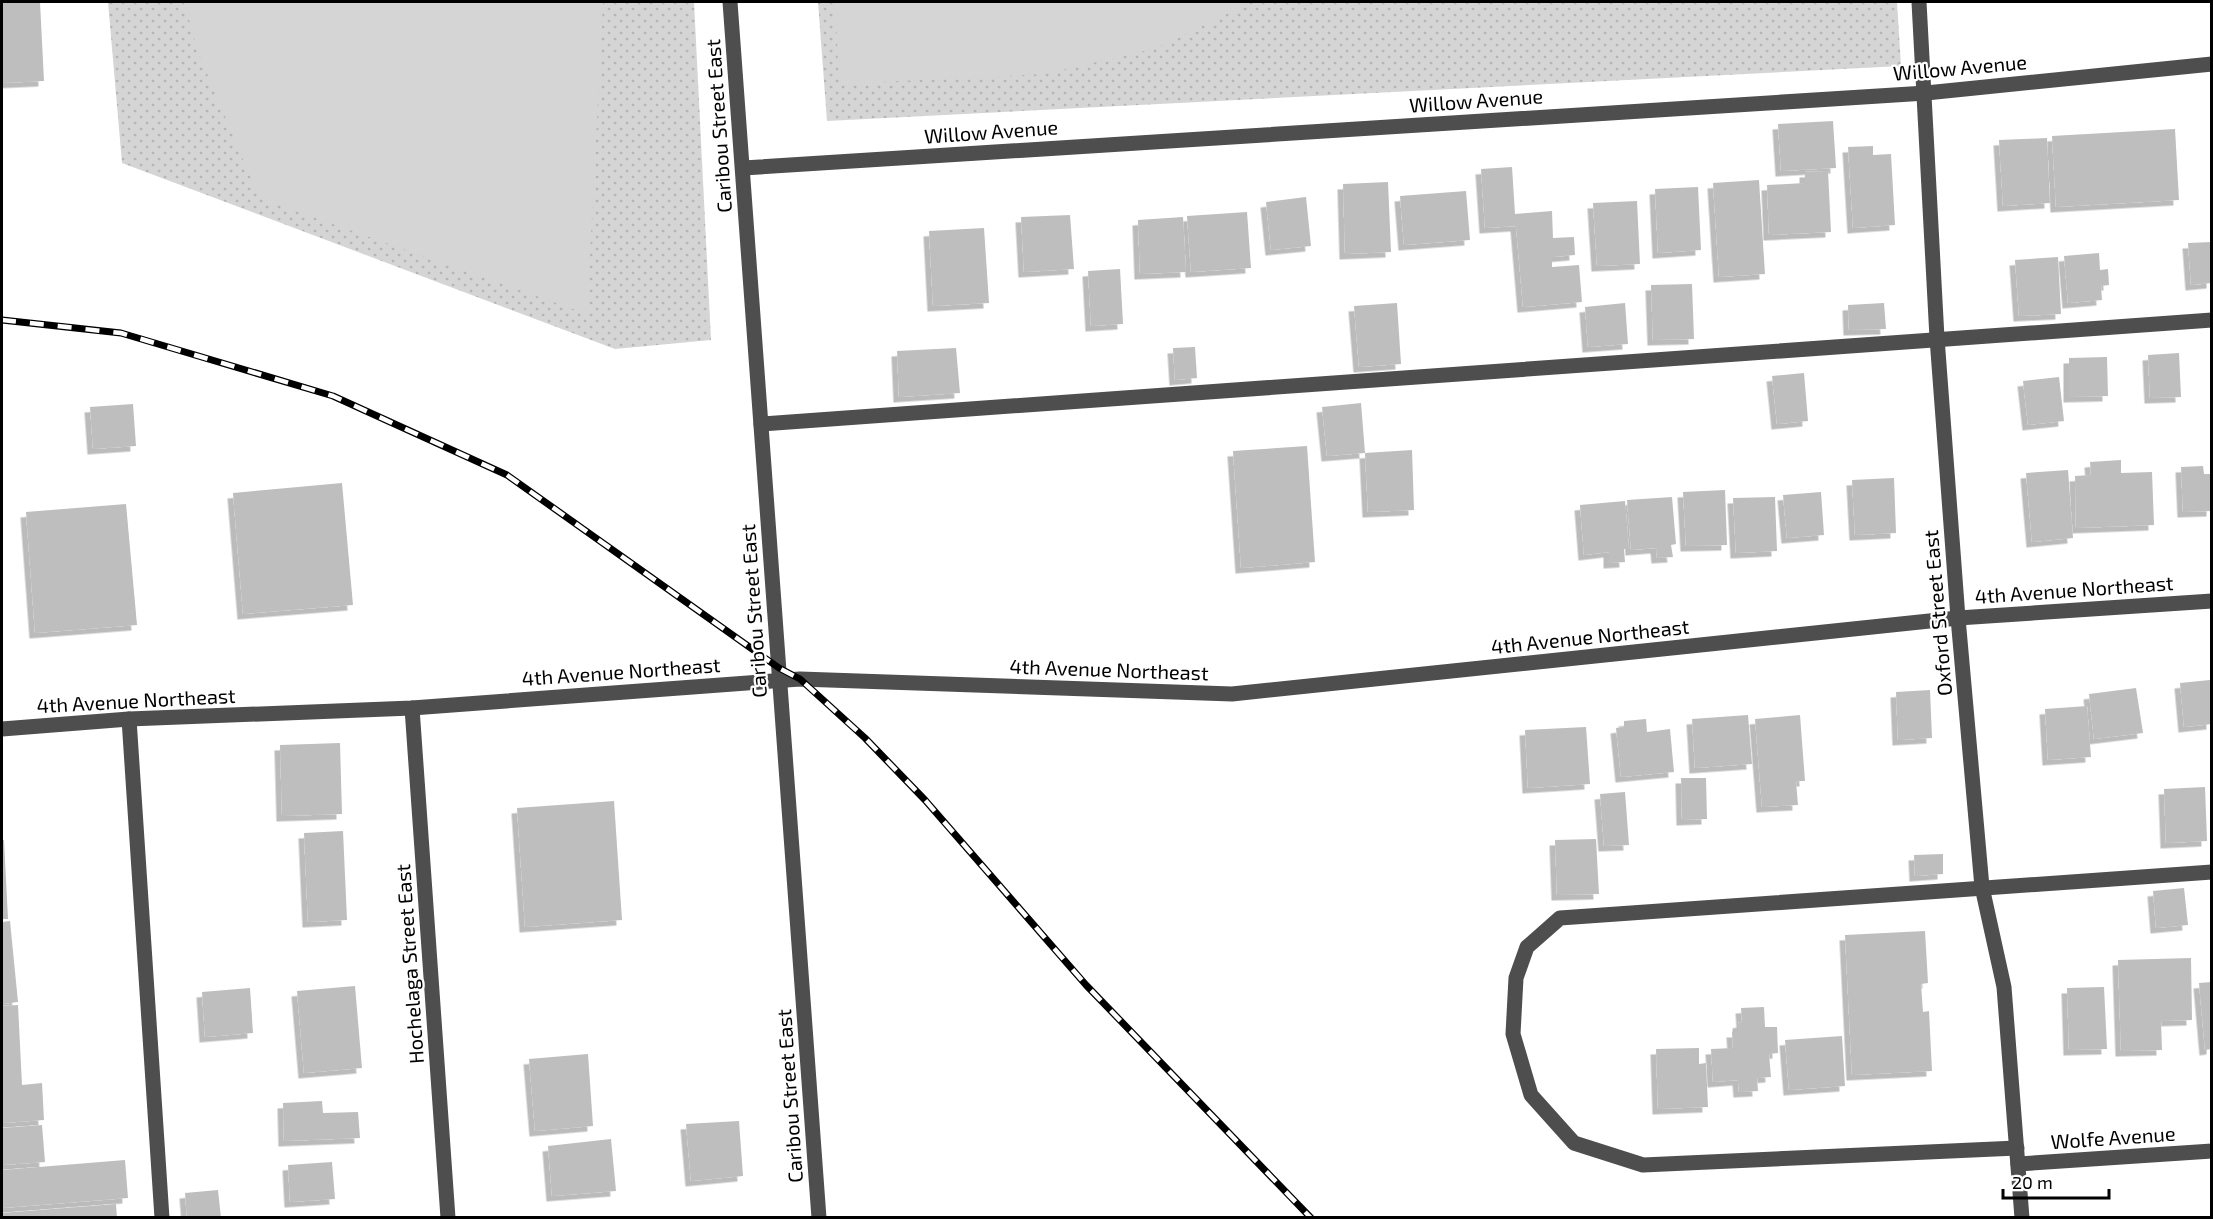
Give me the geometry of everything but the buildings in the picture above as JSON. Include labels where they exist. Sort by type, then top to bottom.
[{"type":"street","name":"Caribou Street East","points":[[730,2],[819,1218]]},
{"type":"street","name":"Oxford Street East","points":[[1919,2],[1926,93],[1937,338],[1958,618],[1982,887],[2004,987],[2022,1218]]},
{"type":"street","name":"Willow Avenue","points":[[743,168],[1926,93],[2211,64]]},
{"type":"street","points":[[760,424],[2211,320]]},
{"type":"street","name":"4th Avenue Northeast","points":[[2,729],[129,719],[412,708],[780,680],[1232,694],[1958,618],[2211,601]]},
{"type":"street","name":"Hochelaga Street East","points":[[412,708],[448,1218]]},
{"type":"street","points":[[129,719],[162,1218]]},
{"type":"street","points":[[2017,1148],[1643,1165],[1574,1143],[1531,1095],[1513,1034],[1516,978],[1527,947],[1560,918],[2211,872]]},
{"type":"street","name":"Wolfe Avenue","points":[[2018,1164],[2211,1151]]},
{"type":"shaded area","points":[[108,2],[694,2],[711,340],[615,349],[122,163]]},
{"type":"shaded area","points":[[184,2],[603,2],[587,314],[259,198],[198,52]]},
{"type":"shaded area","points":[[818,2],[1897,2],[1901,66],[827,121]]},
{"type":"shaded area","points":[[835,2],[1251,2],[1157,48],[1045,74],[839,84]]},
{"type":"railway","points":[[2,320],[121,333],[333,396],[507,475],[779,668],[800,679],[865,738],[925,800],[1086,985],[1311,1218]]}]
